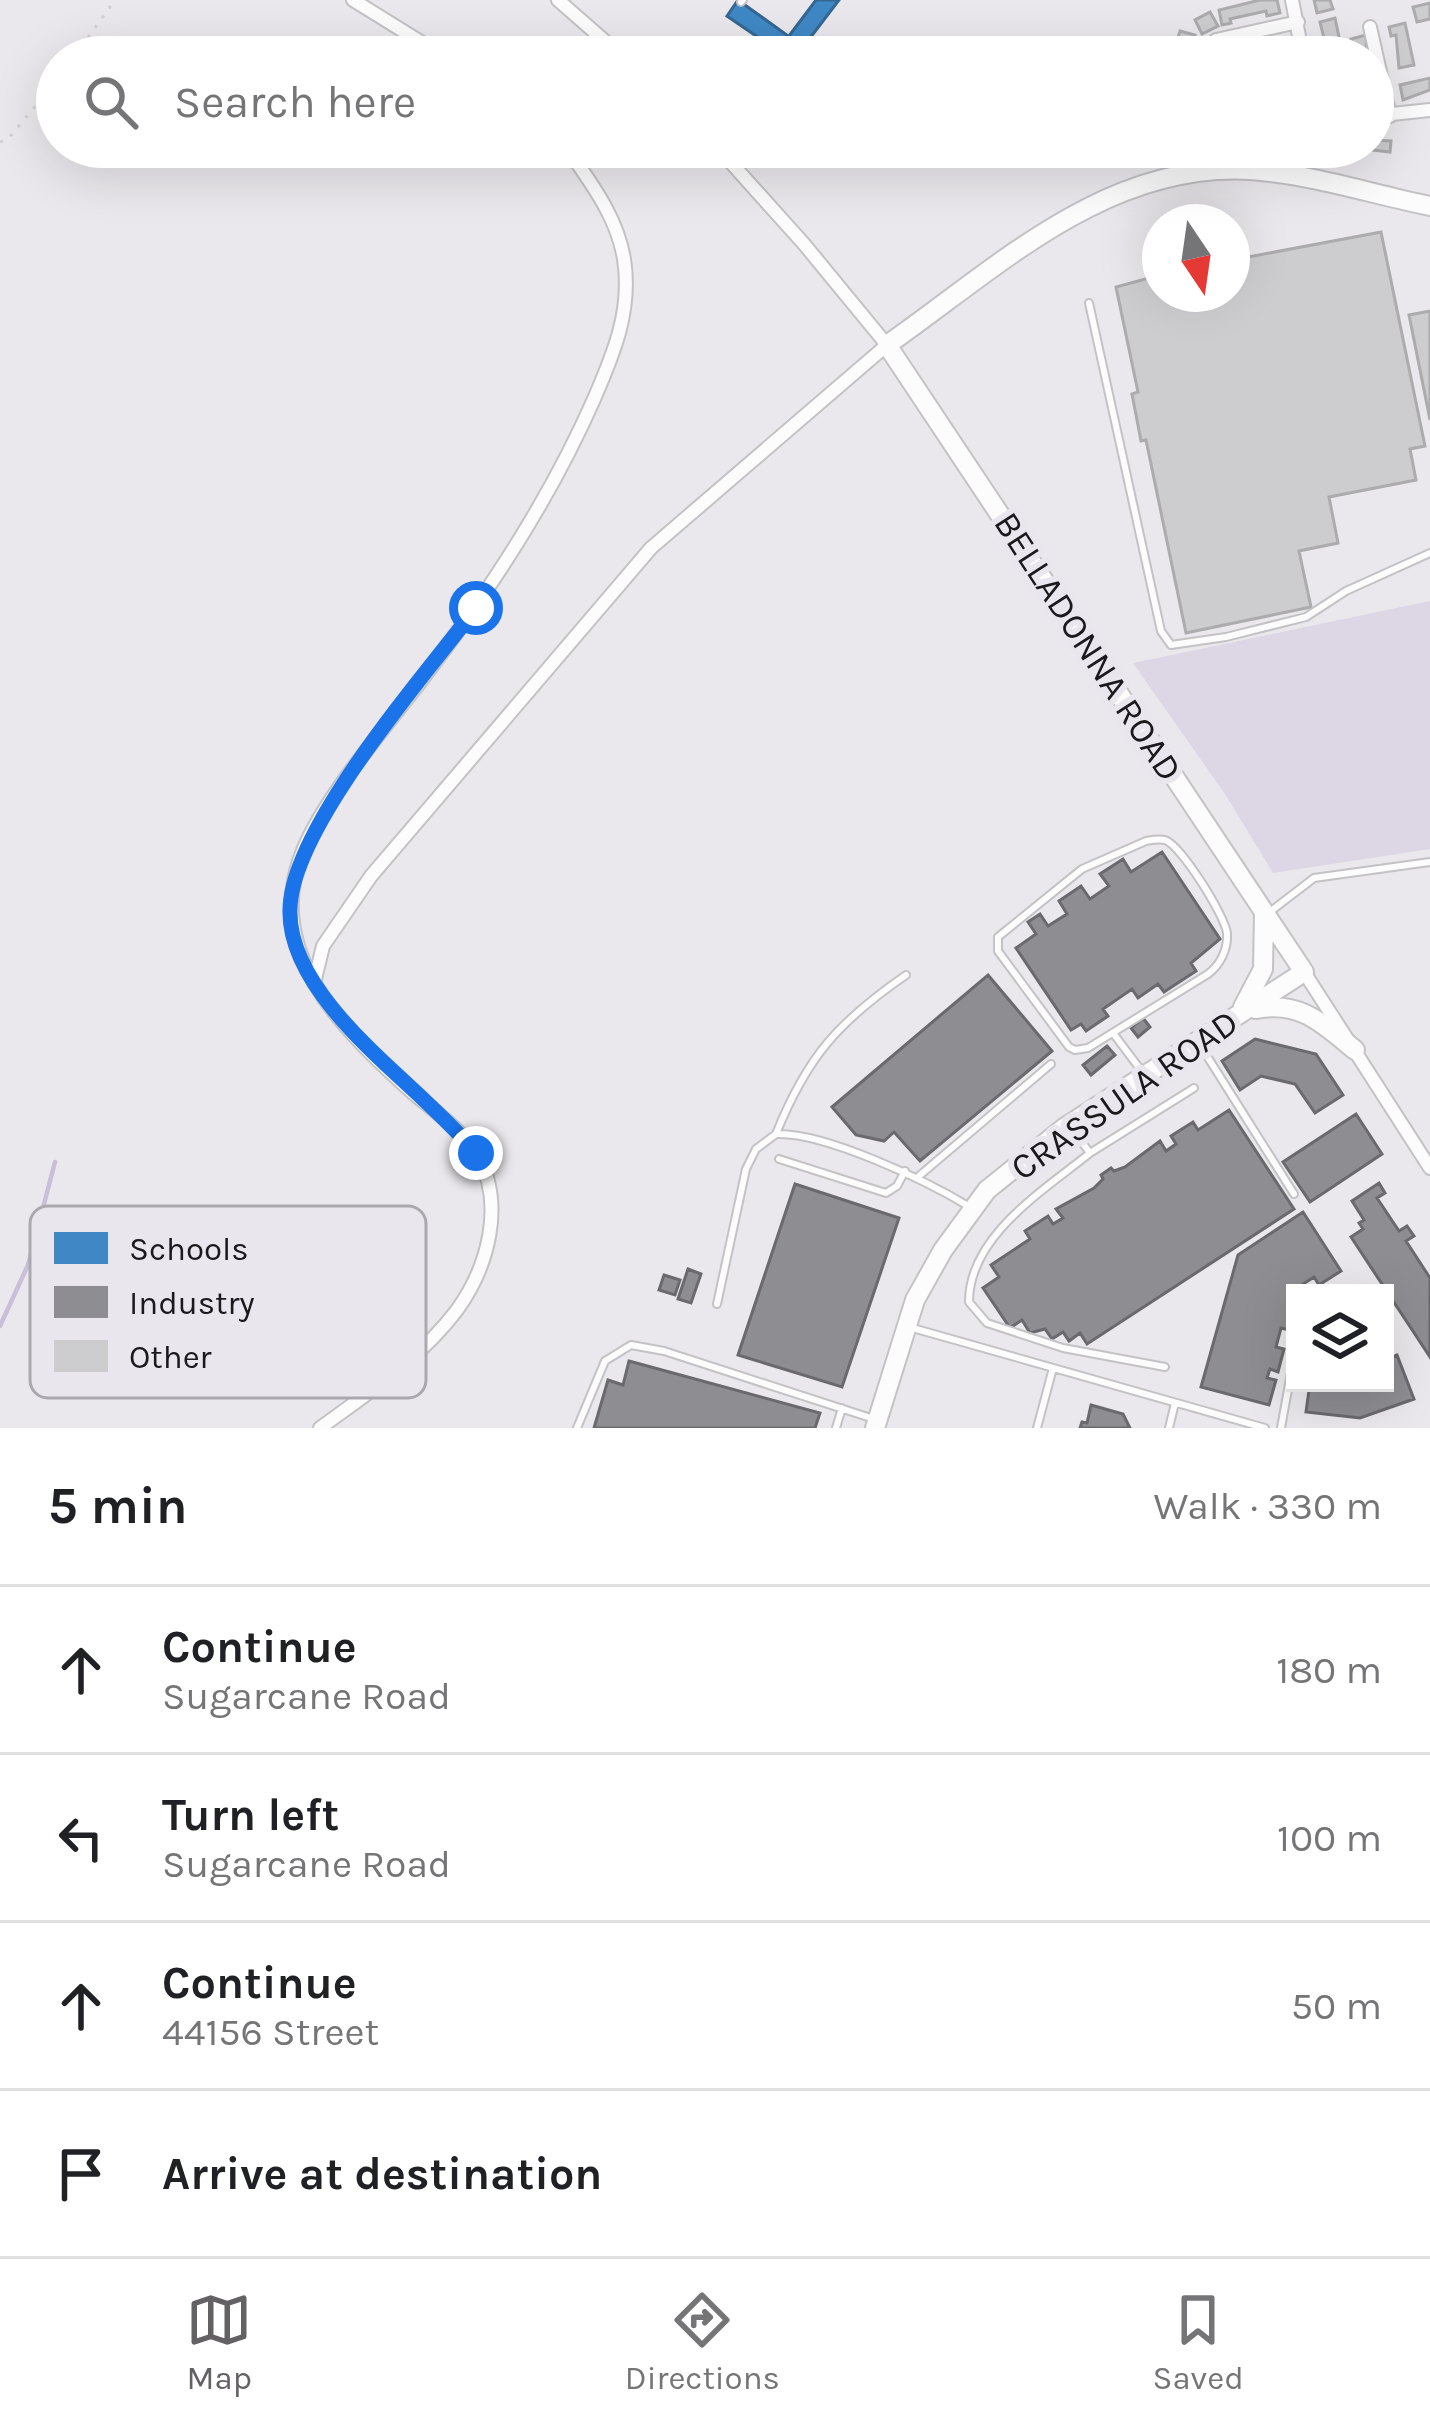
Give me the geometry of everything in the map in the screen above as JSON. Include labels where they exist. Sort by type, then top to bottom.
[{"type":"street","points":[[353,0],[411,36]]},
{"type":"street","points":[[558,0],[599,36]]},
{"type":"street","points":[[1292,0],[1300,36]]},
{"type":"street","points":[[1234,36],[1298,22]]},
{"type":"street","points":[[1370,27],[1372,36]]},
{"type":"street","points":[[1394,115],[1430,110]]},
{"type":"street","points":[[426,1344],[471,1289],[487,1249],[490,1196],[476,1153],[331,1006],[293,939],[290,911],[305,846],[334,799],[476,608],[531,522],[577,437],[618,342],[626,285],[618,236],[610,213],[580,168]]},
{"type":"street","name":"BELLADONNA ROAD","points":[[736,168],[887,345],[1265,911],[1430,1168]]},
{"type":"street","points":[[1288,174],[1289,168]]},
{"type":"street","points":[[314,979],[322,946],[371,876],[651,548],[887,345],[1066,217],[1101,199],[1174,176],[1244,170],[1288,174],[1430,206]]},
{"type":"street","points":[[1234,1018],[1263,969],[1265,911]]},
{"type":"street","name":"CRASSULA ROAD","points":[[876,1424],[905,1326],[943,1250],[973,1209],[1020,1161],[1069,1125],[1304,972]]},
{"type":"street","points":[[1234,1018],[1278,1005],[1299,1009],[1355,1050]]},
{"type":"street","points":[[320,1428],[358,1398]]},
{"type":"lane","points":[[1089,303],[1161,631],[1172,645],[1306,617],[1346,591],[1430,553]]},
{"type":"lane","points":[[1146,841],[1167,841],[1221,915],[1227,940],[1218,966],[1113,1033],[1082,1050],[1069,1047],[998,951],[997,941],[1001,932],[1082,869],[1146,841]]},
{"type":"lane","points":[[1265,911],[1314,878],[1430,862]]},
{"type":"lane","points":[[717,1304],[746,1169],[756,1149],[776,1134],[791,1095],[823,1043],[906,975]]},
{"type":"lane","points":[[1113,1033],[1145,1076]]},
{"type":"lane","points":[[1198,1042],[1294,1194]]},
{"type":"lane","points":[[919,1177],[1051,1064]]},
{"type":"lane","points":[[1165,1367],[1064,1348],[987,1323],[969,1302],[969,1283],[988,1245],[1026,1205],[1090,1154],[1194,1088]]},
{"type":"lane","points":[[1069,1125],[1090,1154]]},
{"type":"lane","points":[[776,1134],[905,1171],[973,1209]]},
{"type":"lane","points":[[779,1159],[886,1193],[897,1186],[905,1171]]},
{"type":"lane","points":[[905,1326],[1265,1428]]},
{"type":"lane","points":[[577,1428],[605,1361],[631,1345],[664,1351],[842,1408],[876,1424]]},
{"type":"lane","points":[[1037,1428],[1053,1368]]},
{"type":"lane","points":[[1280,1428],[1287,1392]]},
{"type":"lane","points":[[1168,1428],[1175,1403]]},
{"type":"lane","points":[[836,1428],[842,1408]]},
{"type":"path","points":[[89,36],[115,0]]},
{"type":"path","points":[[0,142],[8,139],[36,105]]},
{"type":"shaded area","points":[[1430,601],[1430,849],[1273,873],[1225,794],[1133,663]]},
{"type":"building: Schools","points":[[738,0],[788,36],[756,36],[727,16]]},
{"type":"building: Schools","points":[[816,0],[839,0],[812,36],[789,36]]},
{"type":"building: Industry","points":[[1162,852],[1220,939],[1191,963],[1196,971],[1164,992],[1158,984],[1138,998],[1132,989],[1103,1009],[1108,1016],[1086,1031],[1081,1024],[1071,1030],[1016,948],[1036,934],[1028,922],[1040,914],[1048,926],[1067,914],[1059,901],[1081,886],[1090,899],[1109,886],[1100,874],[1123,859],[1131,872]]},
{"type":"building: Industry","points":[[988,975],[1052,1051],[920,1161],[894,1132],[884,1141],[856,1135],[832,1107]]},
{"type":"building: Industry","points":[[1143,1018],[1150,1027],[1138,1037],[1131,1028]]},
{"type":"building: Industry","points":[[1255,1039],[1316,1054],[1343,1095],[1315,1113],[1295,1084],[1261,1076],[1240,1090],[1222,1061]]},
{"type":"building: Industry","points":[[1107,1046],[1115,1055],[1091,1075],[1083,1065]]},
{"type":"building: Industry","points":[[1229,1110],[1294,1209],[1087,1344],[1080,1333],[1069,1341],[1063,1332],[1052,1339],[1045,1329],[1030,1333],[1022,1320],[1010,1328],[983,1288],[999,1277],[991,1265],[1030,1239],[1025,1231],[1048,1216],[1053,1224],[1063,1218],[1056,1209],[1094,1188],[1111,1168],[1125,1167],[1160,1141],[1166,1151],[1176,1144],[1171,1136],[1193,1122],[1198,1130]]},
{"type":"building: Industry","points":[[1356,1114],[1382,1154],[1310,1202],[1283,1162]]},
{"type":"building: Industry","points":[[1379,1183],[1385,1193],[1377,1198],[1399,1231],[1407,1226],[1414,1236],[1406,1241],[1430,1278],[1430,1357],[1394,1302],[1394,1284],[1382,1284],[1351,1237],[1363,1229],[1359,1223],[1364,1220],[1352,1201]]},
{"type":"building: Industry","points":[[795,1184],[899,1218],[842,1387],[738,1355]]},
{"type":"building: Industry","points":[[1303,1212],[1341,1271],[1321,1284],[1314,1277],[1303,1284],[1286,1284],[1286,1329],[1281,1328],[1276,1347],[1284,1349],[1278,1372],[1270,1369],[1267,1378],[1276,1380],[1269,1405],[1201,1387],[1238,1255]]},
{"type":"building: Industry","points":[[688,1269],[701,1274],[691,1303],[678,1299]]},
{"type":"building: Industry","points":[[664,1275],[680,1280],[675,1295],[659,1290]]},
{"type":"building: Industry","points":[[1394,1356],[1414,1399],[1360,1418],[1306,1412],[1309,1392],[1394,1392]]},
{"type":"building: Industry","points":[[629,1361],[820,1413],[815,1428],[594,1428],[608,1380],[623,1385]]},
{"type":"building: Industry","points":[[1091,1405],[1123,1414],[1130,1428],[1080,1428],[1082,1422],[1087,1423]]},
{"type":"building: Other","points":[[1277,0],[1280,13],[1267,16],[1266,11],[1222,25],[1219,10]]},
{"type":"building: Other","points":[[1314,0],[1330,0],[1333,9],[1317,13]]},
{"type":"building: Other","points":[[1430,3],[1430,19],[1417,22],[1413,7]]},
{"type":"building: Other","points":[[1210,12],[1218,26],[1202,34],[1195,20]]},
{"type":"building: Other","points":[[1335,18],[1339,36],[1324,36],[1320,22]]},
{"type":"building: Other","points":[[1405,23],[1414,65],[1399,68],[1396,35],[1391,36],[1389,27]]},
{"type":"building: Other","points":[[1430,78],[1430,90],[1403,100],[1400,85]]},
{"type":"building: Other","points":[[1381,232],[1425,446],[1410,449],[1416,480],[1329,497],[1338,543],[1299,551],[1311,607],[1186,633],[1146,440],[1141,441],[1132,394],[1138,392],[1116,287],[1142,280],[1142,312],[1250,312],[1250,257]]},
{"type":"building: Other","points":[[1430,311],[1430,420],[1409,315]]},
{"type":"waterway","points":[[43,1206],[55,1162]]},
{"type":"waterway","points":[[0,1326],[30,1257]]},
{"type":"route","points":[[476,608],[334,799],[305,846],[290,911],[301,960],[331,1006],[476,1153]]}]
